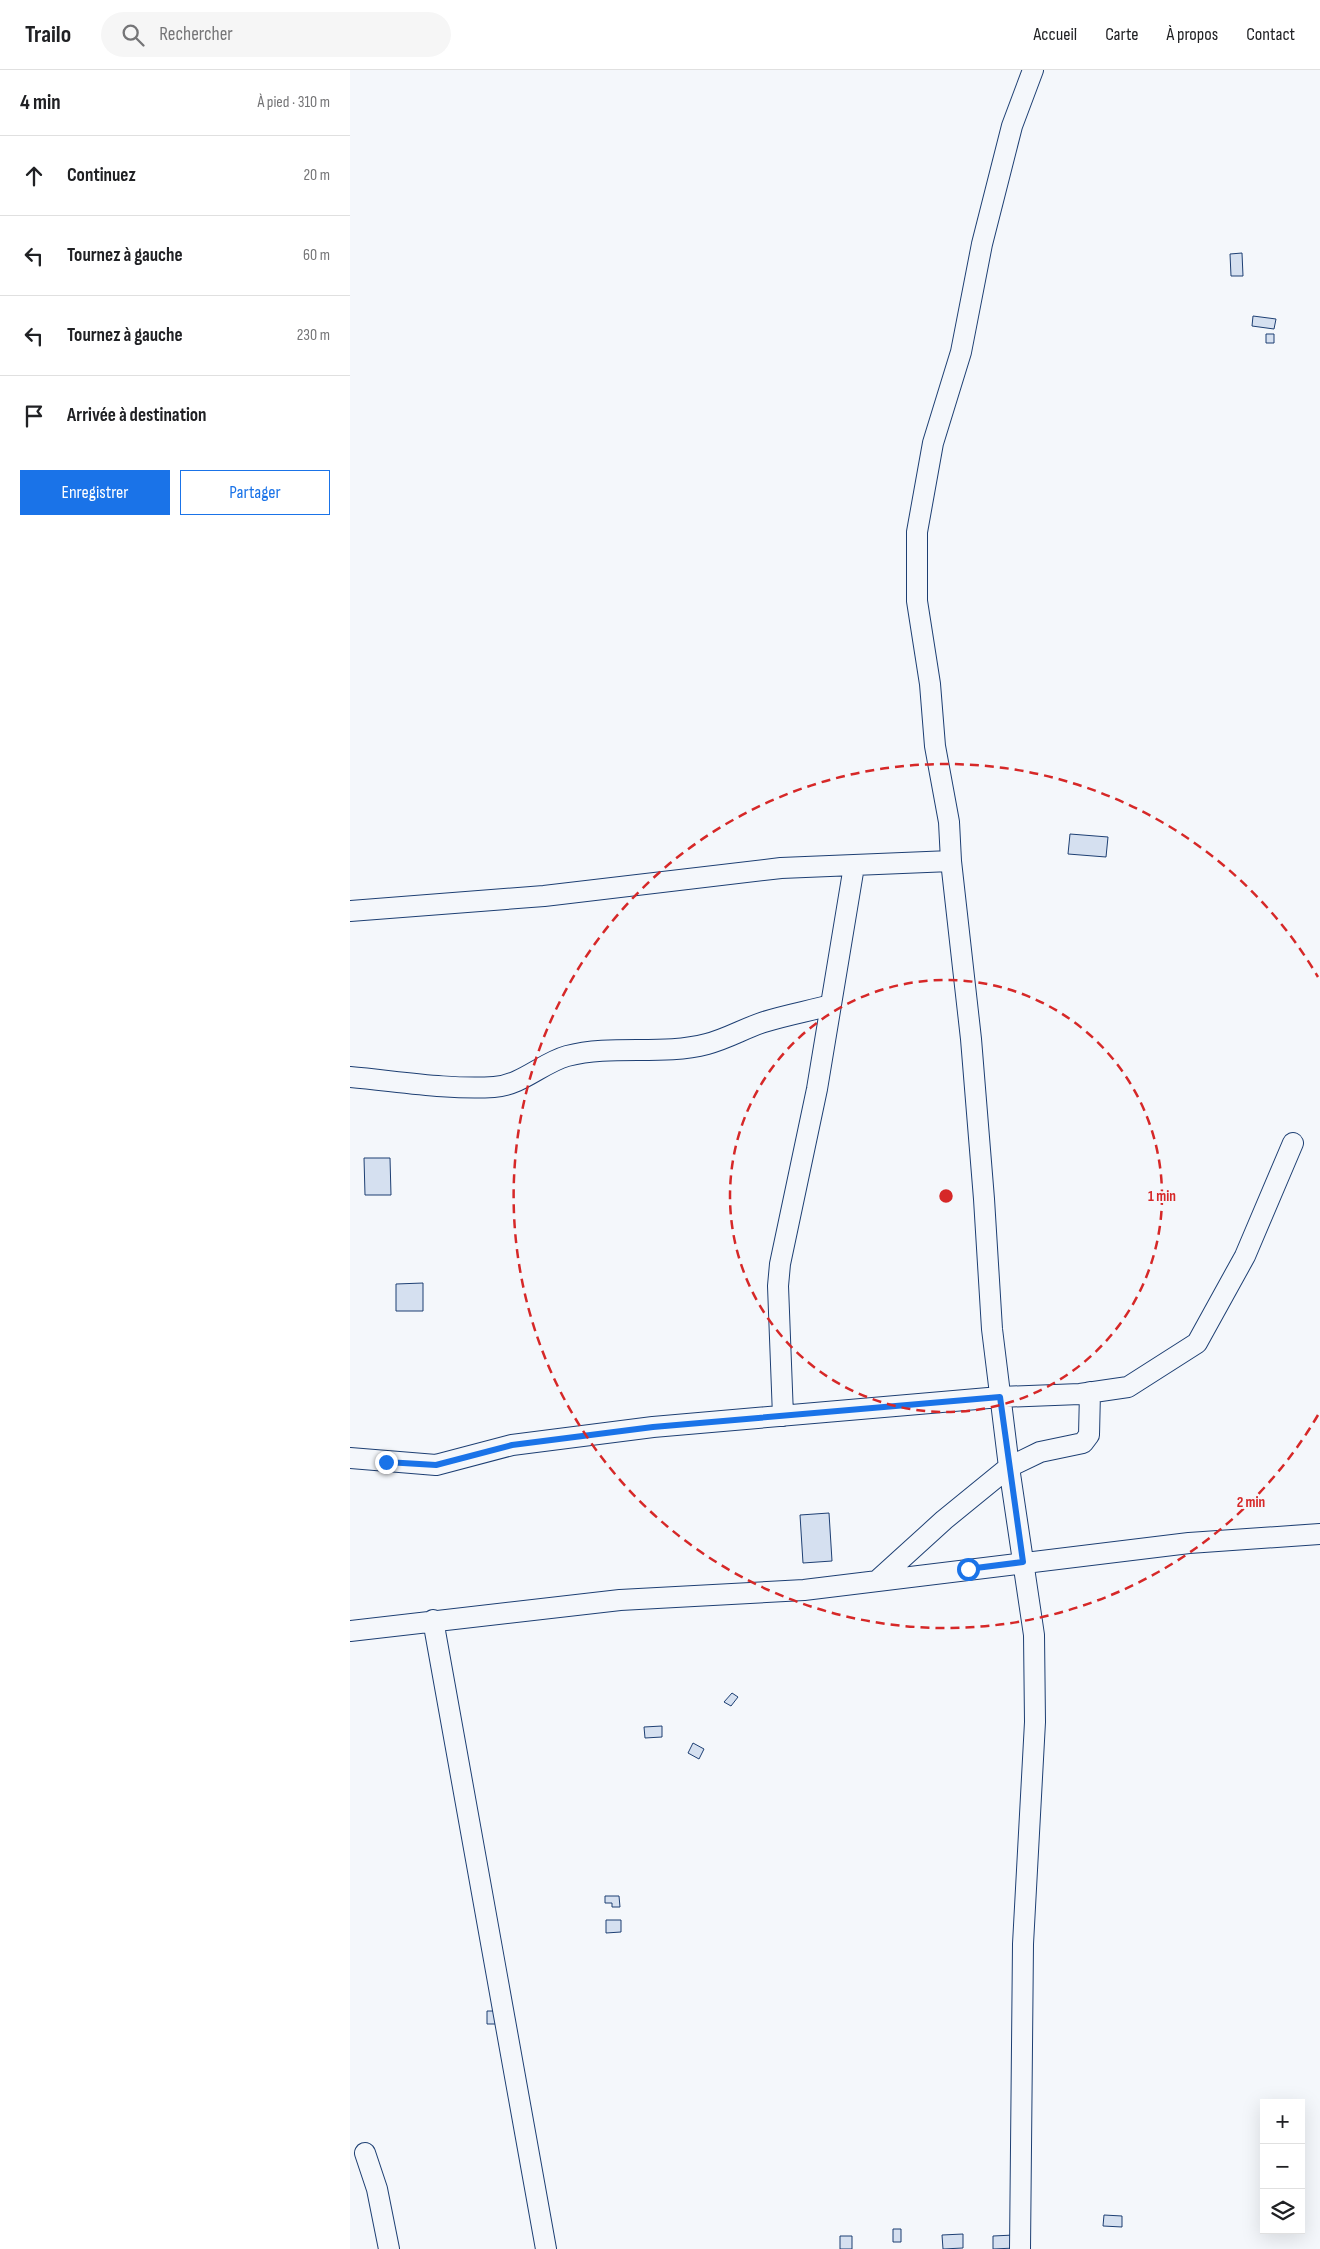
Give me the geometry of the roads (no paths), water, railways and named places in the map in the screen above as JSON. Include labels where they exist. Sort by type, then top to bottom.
[{"type":"street","points":[[1020,2249],[1023,1944],[1035,1722],[1034,1635],[1009,1468],[992,1329],[972,1048],[951,861],[949,822],[935,746],[930,684],[918,601],[917,532],[933,443],[961,352],[982,244],[1012,126],[1033,70]]},
{"type":"street","points":[[350,911],[544,896],[781,868],[951,861]]},
{"type":"street","points":[[783,1416],[778,1286],[780,1264],[817,1089],[854,866]]},
{"type":"street","points":[[350,1077],[470,1087],[496,1087],[517,1082],[550,1062],[568,1056],[614,1050],[678,1048],[708,1044],[766,1022],[831,1005]]},
{"type":"street","points":[[350,1458],[436,1465],[512,1445],[653,1427],[1000,1397],[1090,1392],[1128,1387],[1197,1342],[1245,1256],[1293,1143]]},
{"type":"street","points":[[878,1580],[944,1520],[1009,1468],[1040,1452],[1083,1443],[1089,1435],[1090,1392]]},
{"type":"street","points":[[350,1631],[620,1600],[804,1590],[1189,1543],[1320,1534]]},
{"type":"street","points":[[434,1620],[546,2249]]},
{"type":"street","points":[[365,2153],[377,2189],[388,2249]]}]
